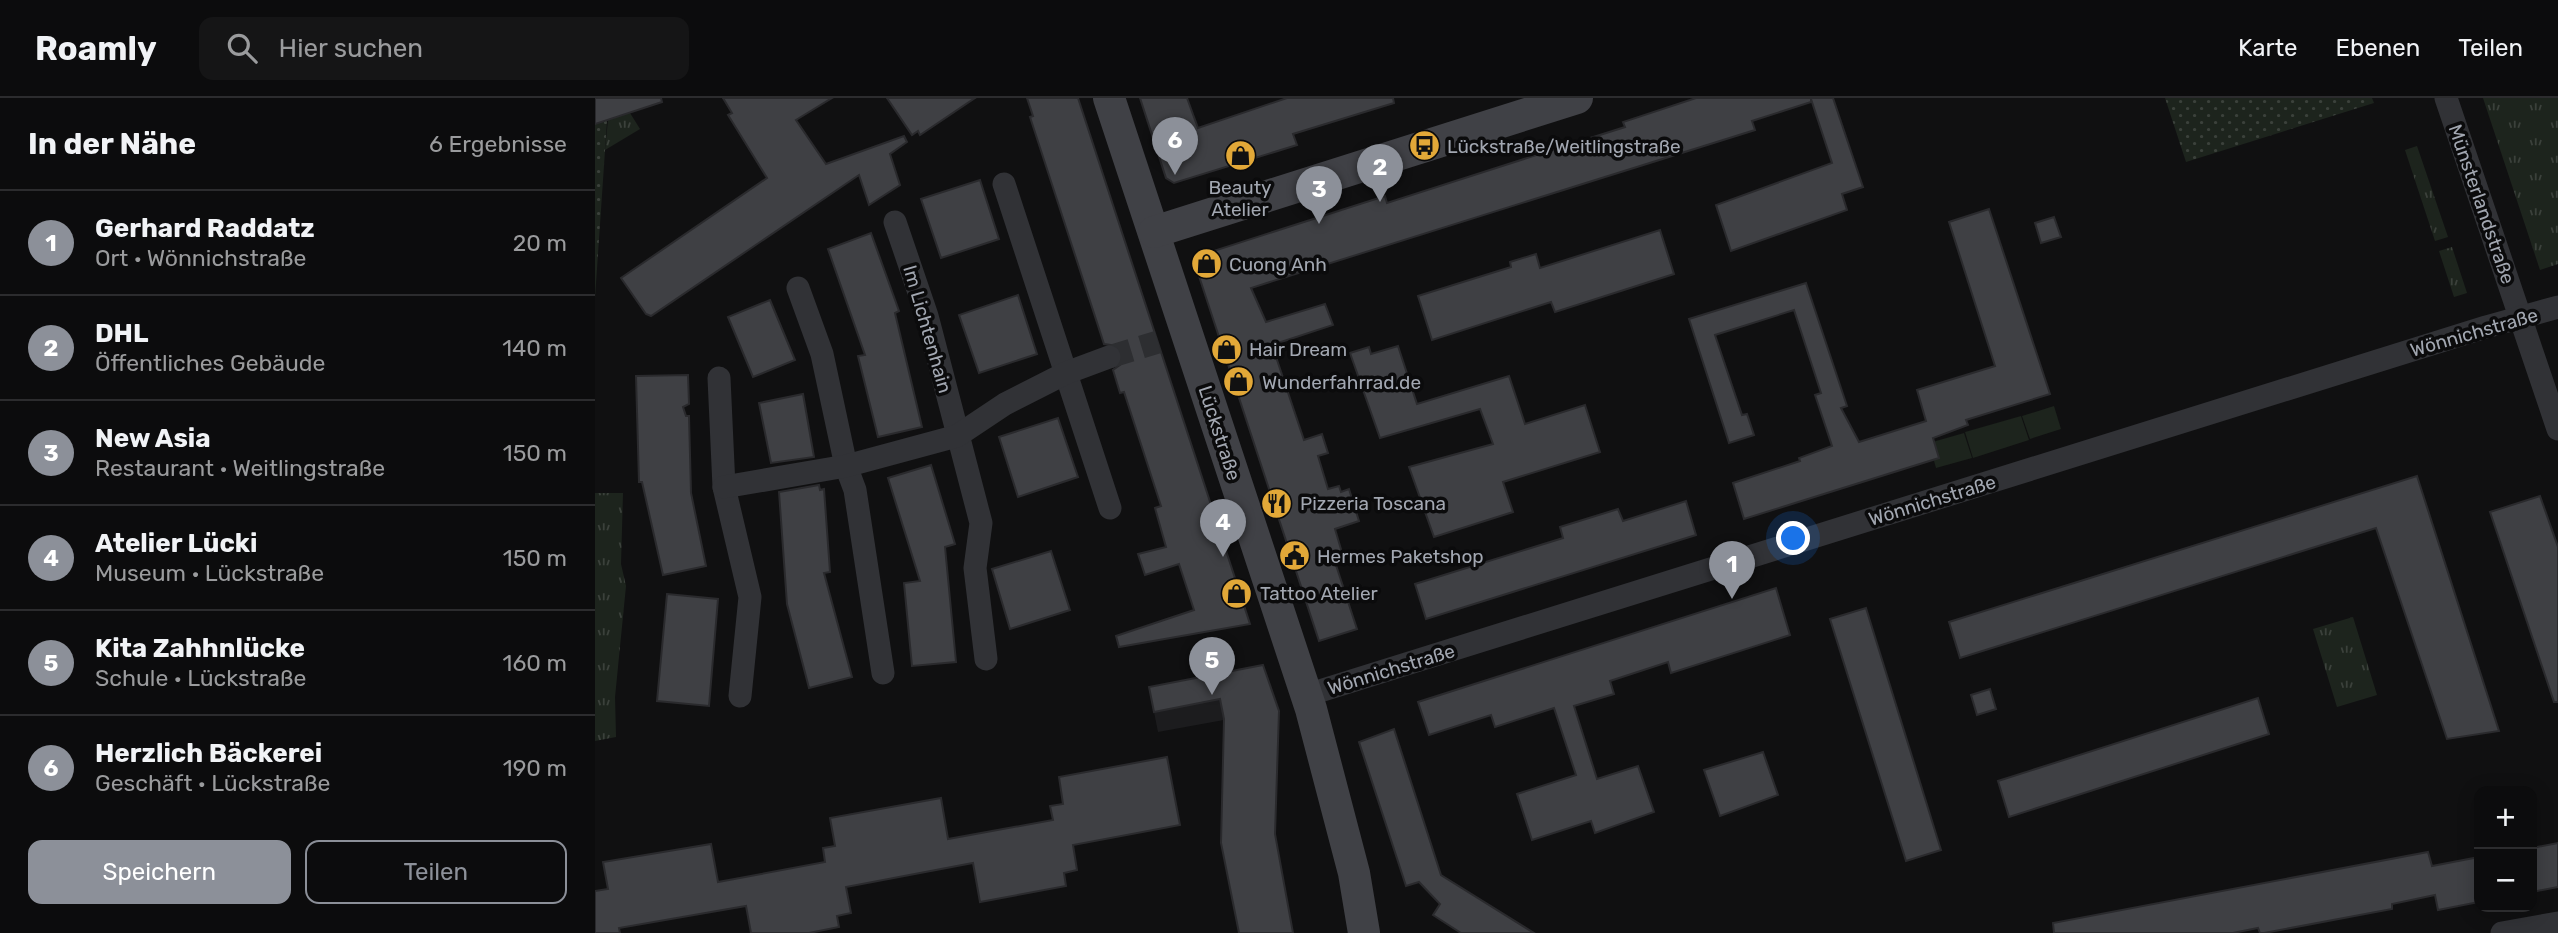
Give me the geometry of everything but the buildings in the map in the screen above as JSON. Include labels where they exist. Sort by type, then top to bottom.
[{"type":"street","name":"Lückstraße","points":[[1109,98],[1307,695],[1354,873],[1364,933]]},
{"type":"street","points":[[1154,232],[1577,98]]},
{"type":"street","name":"Münsterlandstraße","points":[[2446,98],[2558,429]]},
{"type":"street","points":[[1004,184],[1110,508]]},
{"type":"street","name":"Im Lichtenhain","points":[[895,222],[927,316],[981,523],[975,568],[986,659]]},
{"type":"street","points":[[798,288],[823,354],[846,466],[855,490],[883,673]]},
{"type":"street","name":"Wönnichstraße","points":[[1307,695],[2558,307]]},
{"type":"street","points":[[724,487],[846,466],[957,436],[1005,404],[1066,373],[1109,357]]},
{"type":"street","points":[[719,378],[724,487],[750,597],[740,696]]},
{"type":"street","points":[[2502,933],[2558,923]]},
{"type":"shaded area","points":[[1263,665],[1279,710],[1158,732],[1149,687]]},
{"type":"green space","points":[[595,98],[618,116],[607,121],[595,298]]},
{"type":"green space","points":[[2165,98],[2372,98],[2374,103],[2186,162]]},
{"type":"green space","points":[[2483,98],[2558,98],[2558,264],[2540,270]]},
{"type":"green space","points":[[630,113],[640,129],[605,150],[608,120]]},
{"type":"green space","points":[[2417,146],[2448,237],[2435,241],[2405,150]]},
{"type":"green space","points":[[2452,247],[2467,293],[2454,297],[2439,251]]},
{"type":"green space","points":[[2054,406],[2061,429],[2030,439],[2022,416]]},
{"type":"green space","points":[[2021,416],[2029,440],[1973,458],[1965,432]]},
{"type":"green space","points":[[1964,433],[1972,458],[1936,468],[1929,443]]},
{"type":"green space","points":[[595,493],[623,493],[621,564],[626,586],[615,697],[616,737],[595,741]]},
{"type":"green space","points":[[2353,617],[2377,695],[2337,707],[2313,629]]},
{"type":"tunnel","points":[[1109,357],[1158,342]]},
{"type":"place","name":"Lückstraße/Weitlingstraße","points":[[1424,146]]},
{"type":"place","name":"Beauty Atelier","points":[[1240,156]]},
{"type":"place","name":"Herzlich Bäckerei","points":[[1175,175]]},
{"type":"place","name":"DHL","points":[[1380,202]]},
{"type":"place","name":"New Asia","points":[[1319,224]]},
{"type":"place","name":"Cuong Anh","points":[[1206,264]]},
{"type":"place","name":"Hair Dream","points":[[1226,349]]},
{"type":"place","name":"Wunderfahrrad.de","points":[[1239,382]]},
{"type":"place","name":"Pizzeria Toscana","points":[[1277,503]]},
{"type":"place","name":"Hermes Paketshop","points":[[1294,556]]},
{"type":"place","name":"Atelier Lücki","points":[[1223,557]]},
{"type":"place","name":"Tattoo Atelier","points":[[1237,593]]},
{"type":"place","name":"Gerhard Raddatz","points":[[1732,599]]},
{"type":"place","name":"Kita Zahhnlücke","points":[[1212,695]]}]
